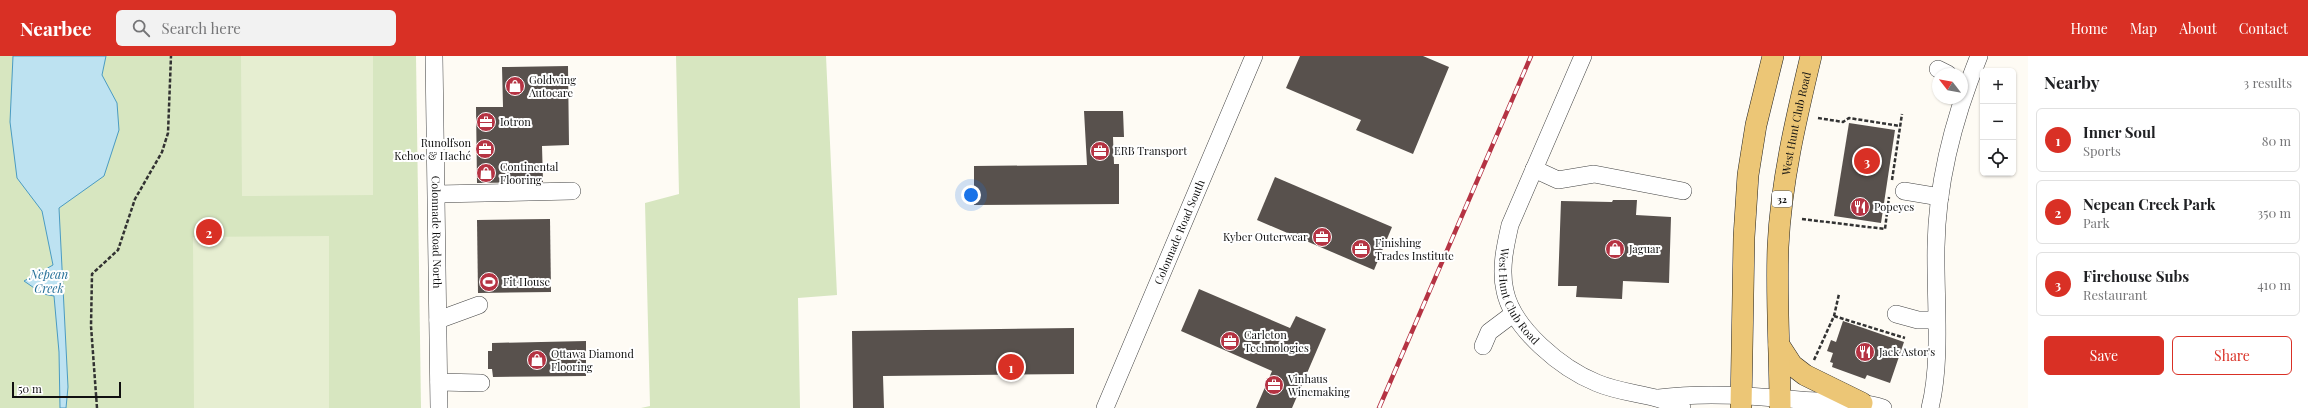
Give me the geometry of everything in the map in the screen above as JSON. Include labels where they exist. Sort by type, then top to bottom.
[{"type":"main road","points":[[1741,402],[1744,237],[1748,175],[1756,125],[1773,56]]},
{"type":"main road","name":"West Hunt Club Road","points":[[1780,403],[1778,248],[1782,205],[1794,124],[1811,56]]},
{"type":"main road","points":[[1779,345],[1792,365],[1805,375],[1862,403]]},
{"type":"street","name":"Colonnade Road North","points":[[434,56],[439,408]]},
{"type":"street","name":"Colonnade Road South","points":[[1104,408],[1254,56]]},
{"type":"street","name":"West Hunt Club Road","points":[[1583,56],[1510,225],[1504,250],[1502,272],[1505,292],[1513,314],[1541,346],[1572,371],[1618,391],[1657,398],[1682,408]]},
{"type":"street","points":[[1968,77],[1979,56]]},
{"type":"street","points":[[1930,408],[1936,385],[1936,246],[1940,197],[1945,161],[1960,104]]},
{"type":"street","points":[[1534,169],[1558,180],[1594,174],[1683,191]]},
{"type":"street","points":[[1895,187],[1940,197]]},
{"type":"street","points":[[437,194],[572,190]]},
{"type":"street","points":[[438,320],[479,305]]},
{"type":"street","points":[[1483,346],[1489,332],[1513,314]]},
{"type":"street","points":[[1896,314],[1918,320],[1935,320]]},
{"type":"street","points":[[439,382],[481,383]]},
{"type":"street","name":"West Hunt Club Road","points":[[1657,398],[1689,394],[1741,402],[1862,403],[1883,408]]},
{"type":"path","points":[[97,408],[91,326],[92,274],[118,250],[135,199],[162,152],[168,133],[171,56]]},
{"type":"path","points":[[1802,219],[1885,229],[1895,187],[1902,114]]},
{"type":"path","points":[[1818,118],[1843,122],[1849,118],[1900,126]]},
{"type":"path","points":[[1814,361],[1834,316],[1839,294]]},
{"type":"path","points":[[1834,316],[1905,338]]},
{"type":"green space","points":[[0,56],[416,56],[421,408],[0,408]]},
{"type":"green space","points":[[241,56],[373,56],[373,195],[242,196]]},
{"type":"green space","points":[[676,56],[826,56],[837,295],[798,298],[800,408],[641,408],[650,406],[645,203],[679,194]]},
{"type":"green space","points":[[329,236],[329,408],[194,408],[193,237]]},
{"type":"water","name":"Nepean Creek","points":[[13,56],[106,56],[102,75],[117,103],[119,130],[104,176],[59,208],[68,387],[66,408],[60,408],[59,352],[54,296],[43,294],[24,281],[53,265],[42,211],[17,178],[10,122]]},
{"type":"building","points":[[1300,56],[1423,56],[1449,67],[1413,154],[1356,130],[1361,120],[1286,88]]},
{"type":"building","points":[[568,66],[569,145],[542,146],[543,182],[477,183],[476,107],[503,107],[502,67]]},
{"type":"building","name":"ERB Transport","points":[[1084,111],[1123,111],[1124,137],[1113,137],[1114,164],[1119,164],[1119,204],[974,205],[974,166],[1087,165]]},
{"type":"building","points":[[1849,123],[1895,130],[1881,223],[1834,216]]},
{"type":"building","points":[[1275,177],[1392,227],[1374,270],[1257,220]]},
{"type":"building","name":"Jaguar","points":[[1613,200],[1637,200],[1636,215],[1671,217],[1669,283],[1623,281],[1622,299],[1576,297],[1577,286],[1558,286],[1561,201],[1612,202]]},
{"type":"building","points":[[550,219],[551,292],[478,293],[477,220]]},
{"type":"building","points":[[1199,289],[1290,328],[1296,316],[1326,329],[1292,408],[1256,408],[1272,371],[1181,331]]},
{"type":"building","name":"Jack Astor's","points":[[1843,321],[1904,342],[1890,383],[1867,375],[1865,379],[1832,367],[1833,363],[1830,362],[1833,353],[1827,351],[1831,340],[1836,342]]},
{"type":"building","points":[[1074,328],[1074,374],[883,376],[884,408],[853,408],[852,331]]},
{"type":"building","name":"Ottawa Diamond Flooring","points":[[586,341],[586,376],[493,377],[492,369],[488,369],[488,351],[492,351],[492,343]]},
{"type":"railway","points":[[1379,408],[1531,56]]},
{"type":"place","name":"Goldwing Autocare","points":[[515,86]]},
{"type":"place","name":"Iotron","points":[[486,122]]},
{"type":"place","name":"Runolfson Kehoe & Haché","points":[[485,149]]},
{"type":"place","name":"ERB Transport","points":[[1100,151]]},
{"type":"place","name":"Firehouse Subs","points":[[1867,161]]},
{"type":"place","name":"Continental Flooring","points":[[486,173]]},
{"type":"place","name":"Popeyes","points":[[1860,207]]},
{"type":"place","name":"Nepean Creek Park","points":[[209,232]]},
{"type":"place","name":"Kyber Outerwear","points":[[1322,237]]},
{"type":"place","name":"Finishing Trades Institute","points":[[1361,249]]},
{"type":"place","name":"Jaguar","points":[[1615,249]]},
{"type":"place","name":"Fit House","points":[[489,282]]},
{"type":"place","name":"Carleton Technologies","points":[[1230,341]]},
{"type":"place","name":"Jack Astor's","points":[[1865,352]]},
{"type":"place","name":"Ottawa Diamond Flooring","points":[[537,360]]},
{"type":"place","name":"Inner Soul","points":[[1011,367]]},
{"type":"place","name":"Vinhaus Winemaking","points":[[1274,385]]}]
